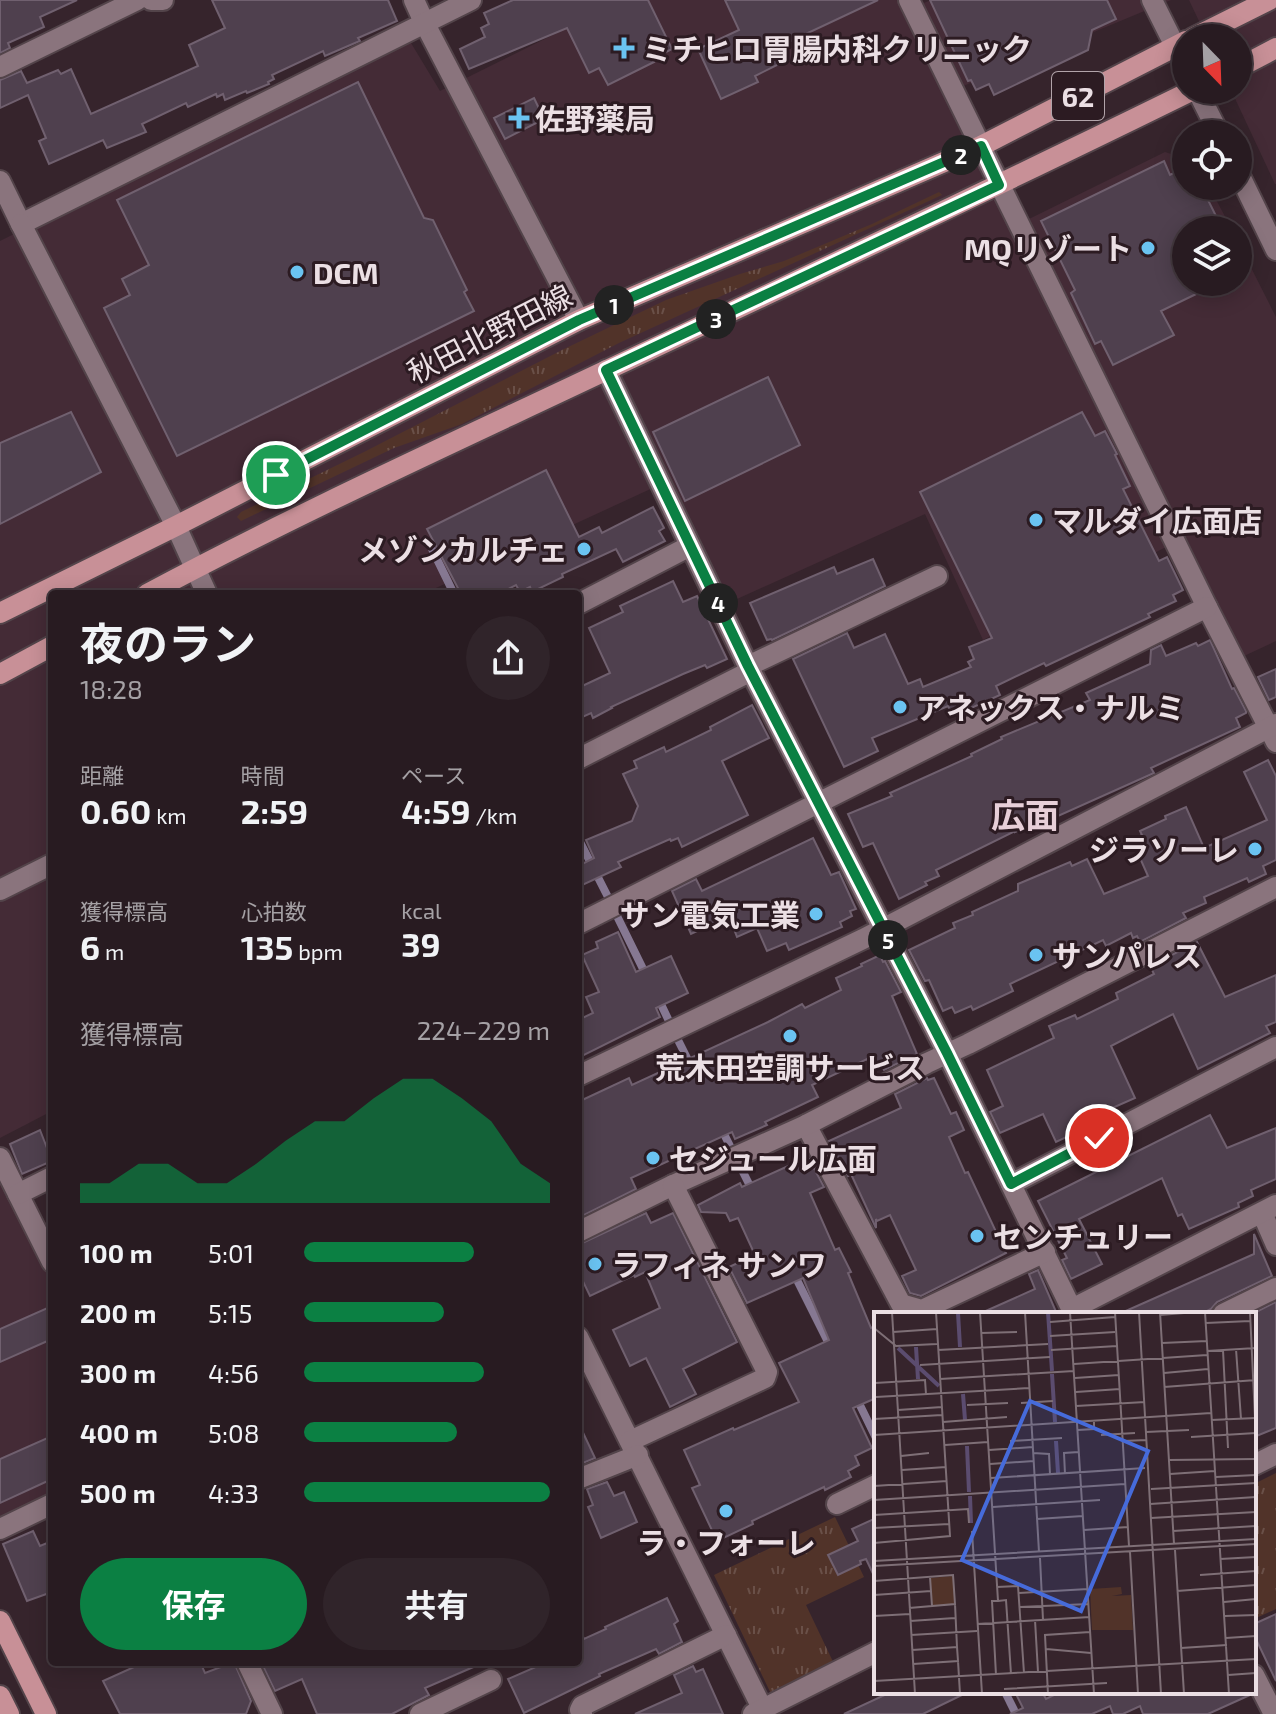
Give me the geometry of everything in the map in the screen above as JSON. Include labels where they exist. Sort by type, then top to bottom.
[{"type":"main road","name":"秋田北野田線","points":[[1221,24],[1269,0]]},
{"type":"main road","points":[[1252,61],[1276,48]]},
{"type":"main road","name":"秋田北野田線","points":[[0,613],[579,320],[981,146],[1172,49]]},
{"type":"main road","name":"62","points":[[154,590],[429,454],[1172,101]]},
{"type":"main road","points":[[0,674],[48,648]]},
{"type":"main road","points":[[0,1621],[46,1714]]},
{"type":"main road","points":[[0,1696],[9,1714]]},
{"type":"street","points":[[0,67],[137,0]]},
{"type":"street","points":[[151,0],[163,0]]},
{"type":"street","points":[[414,0],[579,320]]},
{"type":"street","points":[[21,224],[471,0]]},
{"type":"street","points":[[582,1074],[863,939],[1273,731],[1207,607],[909,0]]},
{"type":"street","points":[[1152,0],[1172,25]]},
{"type":"street","points":[[0,181],[176,526],[205,590]]},
{"type":"street","points":[[1252,200],[1276,250]]},
{"type":"street","points":[[606,370],[750,668],[947,1053],[1073,1312],[1269,1209],[1276,1245]]},
{"type":"street","points":[[582,602],[690,546]]},
{"type":"street","points":[[582,757],[750,668],[937,576]]},
{"type":"street","points":[[582,922],[1207,607]]},
{"type":"street","points":[[0,890],[48,866]]},
{"type":"street","points":[[582,1230],[806,1125],[1276,887]]},
{"type":"street","points":[[1011,1184],[1276,1047]]},
{"type":"street","points":[[806,1125],[901,1304],[922,1310],[1045,1252]]},
{"type":"street","points":[[0,1158],[48,1254]]},
{"type":"street","points":[[18,1194],[48,1179]]},
{"type":"street","points":[[582,1477],[765,1378],[767,1372],[673,1185]]},
{"type":"street","points":[[1227,1312],[1276,1288]]},
{"type":"street","points":[[582,1345],[726,1635],[760,1712],[874,1653]]},
{"type":"street","points":[[1256,1464],[1276,1454]]},
{"type":"street","points":[[837,1504],[874,1486]]},
{"type":"street","points":[[0,1529],[48,1506]]},
{"type":"street","points":[[582,1714],[582,1706],[726,1635]]},
{"type":"street","points":[[249,1666],[268,1713]]},
{"type":"street","points":[[420,1714],[491,1680]]},
{"type":"street","points":[[1256,1680],[1268,1709]]},
{"type":"shaded area","points":[[623,0],[916,0],[919,5],[931,0],[1171,0],[944,94],[1168,546],[983,640],[925,514],[726,604],[670,480],[432,590],[48,590],[48,1113],[0,1138],[0,241],[408,38],[440,91]]},
{"type":"shaded area","points":[[1189,0],[1276,0],[1276,184],[1252,135],[1252,120],[1245,120],[1238,104],[1252,104],[1252,24],[1200,24]]},
{"type":"shaded area","points":[[1165,152],[1172,154],[1172,200],[1216,200],[1225,216],[1172,216],[1172,296],[1252,296],[1252,270],[1276,317],[1276,641],[1244,656],[1029,219]]},
{"type":"shaded area","points":[[0,1174],[48,1267],[48,1505],[0,1528]]},
{"type":"green space","points":[[939,192],[942,195],[619,343],[462,424],[394,448],[241,521],[237,517],[241,512],[666,300],[784,261]]},
{"type":"green space","points":[[1276,1473],[1276,1609],[1256,1618],[1256,1483]]},
{"type":"green space","points":[[835,1517],[864,1577],[806,1605],[836,1668],[773,1698],[714,1575]]},
{"type":"building","points":[[0,0],[77,0],[40,17],[44,27],[8,43],[10,48],[0,53]]},
{"type":"building","points":[[212,0],[388,0],[397,21],[358,38],[360,41],[325,56],[323,51],[272,75],[274,79],[269,84],[225,100],[223,94],[217,97],[216,94],[188,107],[186,103],[142,124],[146,132],[107,148],[103,140],[49,164],[39,141],[46,138],[28,95],[0,108],[0,80],[21,71],[27,83],[58,70],[61,74],[71,69],[91,114],[198,66],[189,45],[225,28]]},
{"type":"building","points":[[513,0],[648,0],[672,49],[652,59],[654,62],[608,85],[599,68],[589,73],[567,28],[469,69],[460,49],[485,37],[481,28],[489,24],[484,13]]},
{"type":"building","points":[[725,0],[878,0],[778,47],[785,61],[755,76],[758,82],[721,99],[698,49],[739,30]]},
{"type":"building","points":[[930,0],[1107,0],[1116,19],[1092,30],[1088,50],[994,95],[989,84],[976,90],[971,80],[968,81]]},
{"type":"building","name":"DCM","points":[[358,82],[424,218],[433,220],[474,311],[177,456],[104,308],[130,295],[122,279],[149,265],[117,200]]},
{"type":"building","name":"佐野薬局","points":[[534,98],[544,119],[505,139],[494,118]]},
{"type":"building","points":[[1164,161],[1172,174],[1172,200],[1208,200],[1216,216],[1172,216],[1172,296],[1192,296],[1161,311],[1174,335],[1113,365],[1101,341],[1095,344],[1071,293],[1075,290],[1041,221]]},
{"type":"building","points":[[768,377],[800,445],[685,501],[653,432]]},
{"type":"building","points":[[71,412],[101,472],[0,524],[0,443]]},
{"type":"building","points":[[1082,412],[1095,436],[1105,431],[1117,454],[1130,486],[1123,489],[1159,561],[1167,557],[1183,590],[1173,595],[1176,601],[1148,614],[1150,617],[996,686],[1000,695],[958,714],[955,708],[950,710],[948,706],[872,738],[878,751],[844,767],[793,659],[847,633],[854,648],[885,634],[908,684],[920,679],[923,687],[971,667],[968,662],[974,659],[969,647],[992,638],[920,492]]},
{"type":"building","points":[[546,470],[579,537],[599,527],[602,533],[653,507],[664,528],[659,531],[665,541],[623,562],[616,549],[562,574],[563,577],[536,590],[530,587],[519,590],[516,585],[507,590],[459,590],[427,529]]},
{"type":"building","points":[[873,559],[885,586],[767,640],[750,603],[834,567],[837,574]]},
{"type":"building","points":[[673,581],[683,602],[697,596],[727,659],[683,674],[593,718],[591,713],[582,717],[582,686],[610,673],[589,628],[623,612],[620,606]]},
{"type":"building","points":[[1210,640],[1232,689],[1246,711],[1236,718],[1240,727],[1151,768],[1154,773],[1029,829],[1015,831],[936,870],[939,876],[899,899],[873,843],[863,847],[848,814],[972,756],[1001,737],[1090,700],[1086,693],[1150,664],[1151,650],[1161,645],[1166,656]]},
{"type":"building","points":[[1276,669],[1276,697],[1269,700],[1258,677]]},
{"type":"building","points":[[752,705],[769,738],[722,761],[748,815],[682,847],[678,838],[670,839],[618,862],[621,867],[582,885],[582,864],[594,858],[586,840],[632,821],[638,806],[623,774],[637,768],[634,761],[664,747],[666,752],[711,730],[710,727]]},
{"type":"building","points":[[1268,760],[1276,776],[1276,860],[1263,866],[1266,874],[1249,882],[1247,878],[1204,897],[1206,903],[1183,913],[1186,918],[1140,942],[1131,933],[1106,946],[1103,940],[1010,984],[1013,991],[973,1010],[971,1006],[955,1013],[952,1007],[943,1011],[929,980],[925,981],[909,950],[955,928],[953,923],[973,915],[972,912],[1018,891],[1018,884],[1070,862],[1072,866],[1087,859],[1104,894],[1148,876],[1132,840],[1142,835],[1140,831],[1186,807],[1204,848],[1267,820],[1244,772]]},
{"type":"building","points":[[813,838],[831,875],[839,872],[856,909],[850,911],[852,916],[840,922],[842,927],[789,950],[786,943],[767,951],[757,928],[737,937],[729,916],[691,934],[672,891],[696,879],[702,891]]},
{"type":"building","points":[[618,932],[636,972],[671,956],[688,993],[656,1008],[660,1017],[582,1056],[582,1018],[593,1013],[586,997],[599,992],[582,955],[598,948],[596,942]]},
{"type":"building","points":[[1197,942],[1225,997],[1276,975],[1276,1022],[1266,1026],[1270,1033],[1198,1069],[1173,1014],[1111,1046],[1135,1098],[1085,1120],[1088,1127],[1056,1142],[1043,1114],[1000,1133],[990,1112],[1003,1106],[987,1070],[1054,1038],[1049,1026],[1075,1015],[1077,1019],[1118,999],[1116,993],[1154,974],[1150,966]]},
{"type":"building","points":[[880,955],[885,961],[901,992],[892,996],[917,1054],[884,1070],[882,1066],[872,1070],[867,1059],[812,1085],[818,1097],[735,1139],[732,1132],[631,1178],[636,1189],[582,1216],[582,1100],[629,1078],[632,1085],[802,1004],[805,1008],[841,990],[836,978]]},
{"type":"building","points":[[927,1078],[934,1078],[951,1114],[956,1112],[964,1130],[949,1137],[1006,1253],[921,1296],[910,1293],[902,1276],[916,1270],[890,1215],[876,1219],[876,1228],[851,1174],[848,1176],[829,1141],[901,1108],[895,1094]]},
{"type":"building","points":[[1210,1115],[1227,1148],[1276,1128],[1276,1179],[1251,1190],[1253,1196],[1238,1203],[1239,1207],[1189,1229],[1182,1214],[1178,1216],[1162,1178],[1079,1219],[1102,1264],[1071,1279],[1062,1260],[1067,1258],[1038,1201]]},
{"type":"building","points":[[40,1130],[48,1151],[48,1163],[22,1174],[10,1144]]},
{"type":"building","points":[[808,1157],[824,1187],[810,1193],[835,1250],[839,1248],[851,1272],[848,1273],[871,1328],[874,1327],[874,1399],[853,1408],[872,1448],[855,1456],[859,1465],[848,1471],[851,1477],[752,1521],[753,1524],[717,1541],[692,1488],[700,1485],[684,1450],[799,1402],[779,1363],[829,1340],[803,1278],[747,1303],[729,1267],[755,1255],[738,1218],[730,1221],[726,1213],[701,1212],[698,1205],[740,1183],[742,1187]]},
{"type":"building","points":[[646,1213],[651,1223],[673,1213],[737,1342],[683,1369],[696,1394],[670,1407],[646,1358],[630,1366],[613,1330],[660,1308],[645,1272],[590,1296],[582,1279],[582,1243]]},
{"type":"building","points":[[1254,1234],[1272,1276],[1217,1302],[1205,1312],[1124,1312],[1254,1254]]},
{"type":"building","points":[[1038,1270],[1056,1312],[983,1312],[1035,1289],[1029,1274]]},
{"type":"building","points":[[1276,1302],[1276,1428],[1256,1436],[1256,1312]]},
{"type":"building","points":[[48,1308],[48,1341],[0,1362],[0,1329]]},
{"type":"building","points":[[582,1430],[595,1458],[582,1463]]},
{"type":"building","points":[[48,1438],[48,1481],[0,1503],[0,1459]]},
{"type":"building","points":[[607,1482],[614,1496],[624,1492],[637,1522],[601,1538],[588,1507],[593,1505],[587,1489]]},
{"type":"building","points":[[874,1519],[874,1576],[866,1559],[838,1575],[828,1555],[858,1541],[852,1529]]},
{"type":"building","points":[[33,1531],[40,1546],[48,1543],[48,1593],[27,1601],[3,1544]]},
{"type":"building","points":[[667,1598],[678,1621],[674,1624],[682,1642],[659,1654],[656,1649],[599,1674],[524,1713],[508,1679],[538,1666],[582,1666],[582,1634],[584,1639]]},
{"type":"building","points":[[1276,1614],[1276,1681],[1256,1639],[1256,1623]]},
{"type":"building","points":[[136,1666],[202,1666],[205,1673],[223,1666],[236,1666],[251,1701],[246,1714],[120,1714],[103,1681]]},
{"type":"building","points":[[263,1666],[476,1666],[425,1688],[429,1695],[392,1714],[317,1714],[302,1679],[275,1691]]},
{"type":"building","points":[[693,1666],[696,1672],[703,1669],[723,1714],[635,1714],[682,1693],[674,1675]]},
{"type":"building","points":[[887,1694],[964,1694],[923,1714],[844,1714]]},
{"type":"building","points":[[1016,1694],[1043,1694],[1046,1699],[1056,1694],[1250,1695],[1208,1714],[1143,1714],[1140,1706],[1123,1714],[1113,1714],[1110,1706],[1092,1714],[1010,1714],[1023,1708]]},
{"type":"waterway","points":[[432,549],[452,590]]},
{"type":"waterway","points":[[582,846],[609,899]]},
{"type":"waterway","points":[[616,914],[646,975]]},
{"type":"waterway","points":[[658,998],[668,1019]]},
{"type":"waterway","points":[[677,1038],[691,1066]]},
{"type":"waterway","points":[[721,1128],[730,1146]]},
{"type":"waterway","points":[[741,1168],[754,1194]]},
{"type":"waterway","points":[[794,1274],[831,1348]]},
{"type":"waterway","points":[[855,1395],[874,1434]]},
{"type":"waterway","points":[[1006,1694],[1016,1714]]},
{"type":"place","name":"ミチヒロ胃腸内科クリニック","points":[[624,48]]},
{"type":"place","name":"佐野薬局","points":[[519,118]]},
{"type":"place","name":"MQリゾート","points":[[1148,248]]},
{"type":"place","name":"DCM","points":[[297,272]]},
{"type":"place","name":"マルダイ広面店","points":[[1036,520]]},
{"type":"place","name":"メゾンカルチェ","points":[[584,549]]},
{"type":"place","name":"アネックス・ナルミ","points":[[900,707]]},
{"type":"place","name":"ジラソーレ","points":[[1255,849]]},
{"type":"place","name":"サン電気工業","points":[[816,914]]},
{"type":"place","name":"サンパレス","points":[[1036,955]]},
{"type":"place","name":"荒木田空調サービス","points":[[790,1036]]},
{"type":"place","name":"セジュール広面","points":[[653,1158]]},
{"type":"place","name":"センチュリー","points":[[977,1236]]},
{"type":"place","name":"ラフィネ サンワ","points":[[595,1264]]},
{"type":"place","name":"ラ・フォーレ","points":[[726,1511]]},
{"type":"district","name":"広面","points":[[1025,814]]},
{"type":"route","points":[[276,475],[579,320],[981,146],[999,185],[606,370],[748,666],[1011,1184],[1099,1138]]}]
